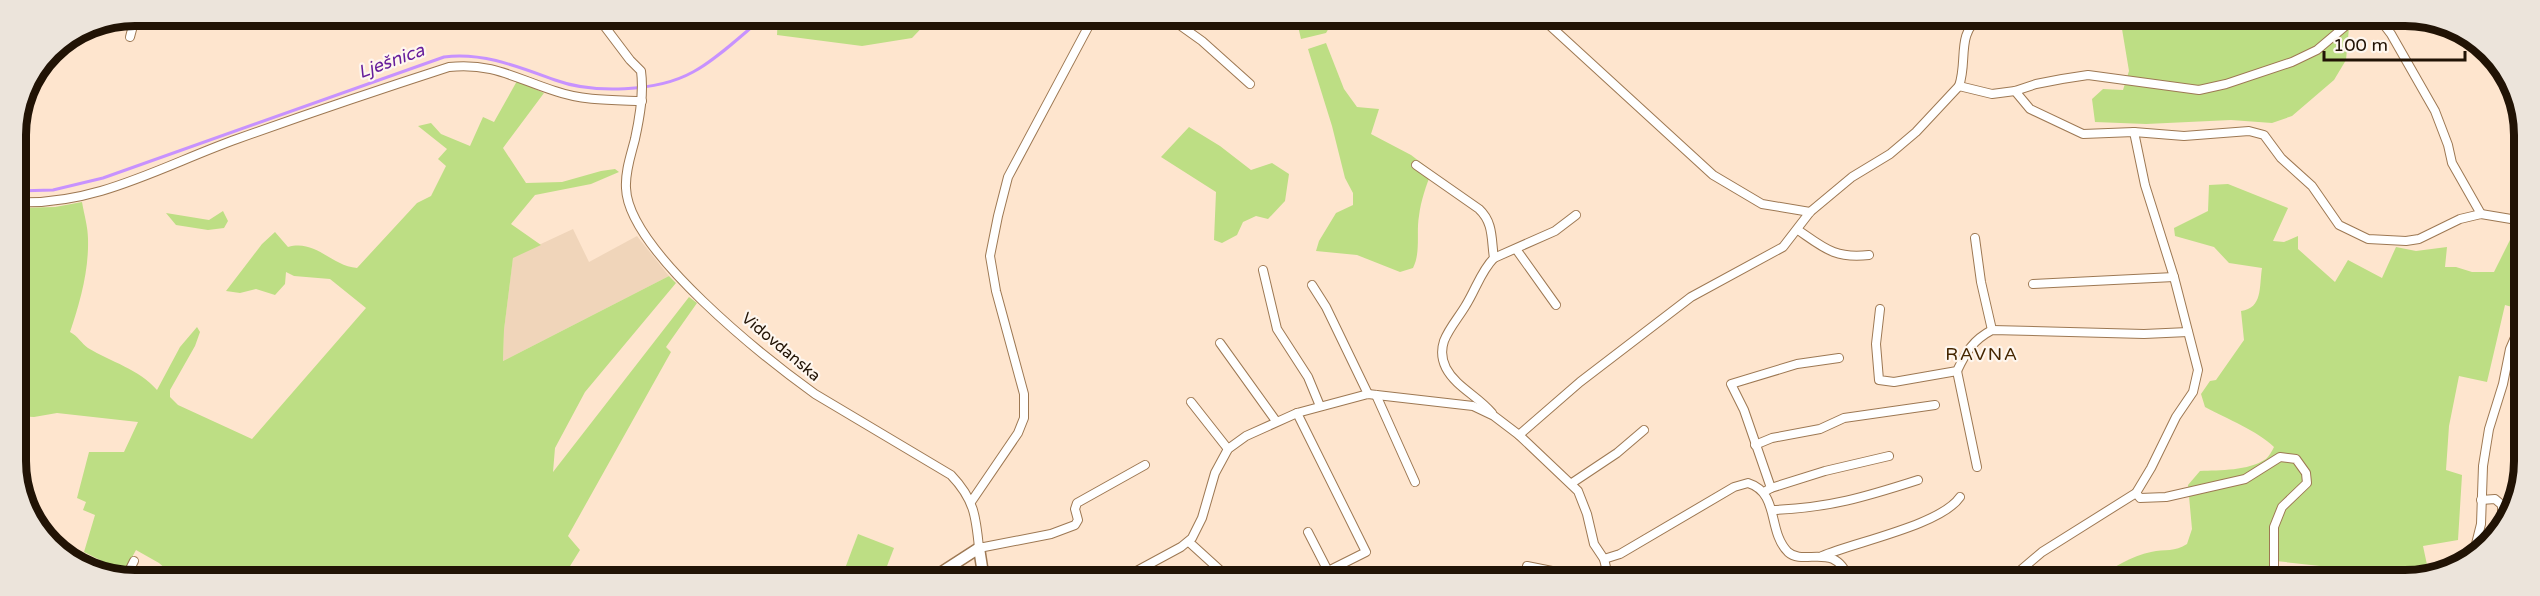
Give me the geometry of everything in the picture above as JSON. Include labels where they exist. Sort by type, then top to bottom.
[{"type":"street","points":[[130,37],[133,26]]},
{"type":"street","name":"Vidovdanska","points":[[604,26],[641,71],[642,97],[626,189],[631,212],[647,240],[690,287],[780,368],[814,394],[943,469],[964,489],[971,502],[983,570]]},
{"type":"street","points":[[971,502],[1018,433],[1024,418],[1024,394],[996,291],[990,256],[998,216],[1008,177],[1089,26]]},
{"type":"street","points":[[1181,26],[1202,41],[1250,84]]},
{"type":"street","points":[[1549,26],[1713,175],[1762,204],[1810,212]]},
{"type":"street","points":[[1519,435],[1580,382],[1691,297],[1783,247],[1810,212],[1852,177],[1890,154],[1916,132],[1959,86],[1964,73],[1964,39],[1969,26]]},
{"type":"street","points":[[1959,86],[1992,94],[2015,92],[2036,84],[2088,75],[2199,90],[2226,84],[2292,62],[2316,50],[2344,26]]},
{"type":"street","points":[[2385,26],[2435,111],[2452,163],[2481,214]]},
{"type":"street","points":[[26,202],[58,201],[99,192],[235,140],[449,67],[466,65],[494,68],[555,92],[579,98],[605,102],[642,97]]},
{"type":"street","points":[[2015,92],[2030,109],[2083,134],[2134,132],[2184,136],[2249,131],[2264,135],[2281,158],[2312,186],[2339,225],[2368,239],[2406,241],[2419,239],[2460,219],[2481,214],[2514,219]]},
{"type":"street","points":[[2021,570],[2042,552],[2136,493],[2151,468],[2171,425],[2193,392],[2198,370],[2174,277],[2145,185],[2134,132]]},
{"type":"street","points":[[1416,165],[1455,191],[1487,217],[1494,244],[1494,258]]},
{"type":"street","points":[[1576,215],[1555,231],[1494,258],[1485,267],[1466,306],[1444,340],[1443,354],[1446,369],[1455,382],[1477,397],[1494,416],[1519,435],[1572,483],[1583,501],[1594,544],[1604,559],[1607,570]]},
{"type":"street","points":[[1798,230],[1842,257],[1869,255]]},
{"type":"street","points":[[1975,238],[1981,282],[1992,330]]},
{"type":"street","points":[[1516,249],[1556,305]]},
{"type":"street","points":[[1263,270],[1277,329],[1308,377],[1320,405]]},
{"type":"street","points":[[2032,284],[2174,277]]},
{"type":"street","points":[[1312,285],[1326,307],[1415,482]]},
{"type":"street","points":[[1880,309],[1876,344],[1880,380],[1902,381],[1957,371]]},
{"type":"street","points":[[1977,467],[1957,371],[1965,353],[1976,338],[1992,330],[2144,334],[2188,332]]},
{"type":"street","points":[[2476,544],[2481,524],[2481,500],[2489,429],[2514,340]]},
{"type":"street","points":[[1220,343],[1276,422]]},
{"type":"street","points":[[1839,358],[1797,364],[1731,384],[1744,410],[1780,539],[1787,551],[1796,555],[1822,556],[1839,562],[1845,570]]},
{"type":"street","points":[[1138,570],[1189,542],[1202,518],[1215,473],[1228,449],[1246,436],[1276,422],[1320,405],[1372,395],[1465,405],[1494,416]]},
{"type":"street","points":[[1191,402],[1228,449]]},
{"type":"street","points":[[1755,445],[1772,438],[1821,429],[1844,418],[1935,405]]},
{"type":"street","points":[[1297,413],[1366,552],[1332,570]]},
{"type":"street","points":[[1572,483],[1607,460],[1644,430]]},
{"type":"street","points":[[1604,559],[1620,554],[1743,483],[1767,490],[1825,471],[1889,456]]},
{"type":"street","points":[[2136,493],[2140,498],[2182,494],[2245,479],[2280,457],[2296,459],[2306,473],[2307,483],[2282,507],[2274,527],[2274,570]]},
{"type":"street","points":[[945,570],[979,548],[1051,534],[1075,525],[1078,520],[1075,509],[1077,503],[1145,465]]},
{"type":"street","points":[[1773,510],[1821,507],[1851,501],[1918,480]]},
{"type":"street","points":[[1822,556],[1898,531],[1938,514],[1960,497]]},
{"type":"street","points":[[2481,500],[2495,500],[2502,505],[2502,512]]},
{"type":"street","points":[[1308,532],[1327,570]]},
{"type":"street","points":[[1189,542],[1220,570]]},
{"type":"street","points":[[130,570],[134,561]]},
{"type":"street","points":[[1527,566],[1547,570]]},
{"type":"shaded area","points":[[573,229],[589,262],[637,236],[669,276],[503,361],[504,330],[513,257]]},
{"type":"green space","points":[[777,26],[923,26],[912,38],[862,46],[777,35]]},
{"type":"green space","points":[[1298,26],[1330,26],[1326,33],[1301,39]]},
{"type":"green space","points":[[2122,26],[2349,26],[2346,60],[2334,80],[2292,116],[2272,123],[2231,120],[2146,124],[2095,122],[2092,99],[2103,89],[2123,90],[2129,71]]},
{"type":"green space","points":[[1326,43],[1344,89],[1357,107],[1379,109],[1371,134],[1411,155],[1432,171],[1420,210],[1418,249],[1413,268],[1400,272],[1357,255],[1316,251],[1319,241],[1336,213],[1353,205],[1353,193],[1345,178],[1332,126],[1308,49]]},
{"type":"green space","points":[[517,81],[544,93],[503,148],[526,183],[562,182],[615,169],[619,172],[591,184],[535,195],[511,224],[541,245],[513,258],[504,330],[503,361],[669,276],[676,283],[585,392],[555,448],[553,472],[689,297],[697,303],[666,347],[671,352],[568,536],[580,550],[568,570],[167,570],[136,550],[125,570],[120,570],[84,552],[95,515],[83,510],[86,502],[77,498],[89,452],[124,452],[138,422],[57,413],[26,417],[26,208],[55,207],[82,202],[88,234],[87,263],[70,332],[88,348],[133,371],[157,390],[180,347],[197,327],[200,332],[195,346],[170,390],[170,397],[178,405],[252,439],[366,308],[330,279],[294,276],[286,272],[285,284],[275,295],[256,289],[240,293],[226,291],[262,244],[275,232],[288,247],[307,247],[339,263],[357,268],[417,203],[431,196],[446,166],[438,159],[447,149],[418,126],[431,123],[441,134],[470,146],[483,117],[494,122]]},
{"type":"green space","points":[[1189,127],[1220,146],[1251,170],[1272,163],[1289,174],[1285,201],[1268,219],[1256,216],[1243,222],[1237,235],[1222,243],[1214,240],[1216,192],[1161,157]]},
{"type":"green space","points":[[2228,184],[2288,208],[2273,241],[2284,242],[2298,236],[2298,249],[2335,282],[2348,260],[2382,278],[2396,247],[2416,251],[2447,247],[2445,267],[2456,267],[2472,272],[2494,272],[2514,232],[2514,308],[2505,305],[2487,382],[2459,376],[2449,426],[2446,470],[2462,475],[2458,540],[2423,546],[2428,568],[2320,570],[2320,566],[2276,561],[2262,570],[2111,570],[2137,556],[2183,547],[2187,544],[2192,529],[2188,485],[2200,471],[2251,466],[2266,459],[2274,447],[2251,430],[2205,407],[2201,394],[2210,381],[2216,380],[2244,340],[2241,311],[2253,306],[2257,301],[2262,268],[2229,263],[2214,247],[2175,236],[2174,228],[2208,211],[2209,185]]},
{"type":"green space","points":[[223,211],[228,221],[224,228],[208,230],[176,225],[166,213],[209,220]]},
{"type":"green space","points":[[858,534],[894,548],[885,570],[844,570]]},
{"type":"waterway","name":"Lješnica","points":[[26,191],[53,190],[103,178],[444,57],[487,59],[570,84],[625,89],[662,84],[693,72],[720,54],[753,26]]},
{"type":"district","name":"RAVNA","points":[[1982,354]]}]
